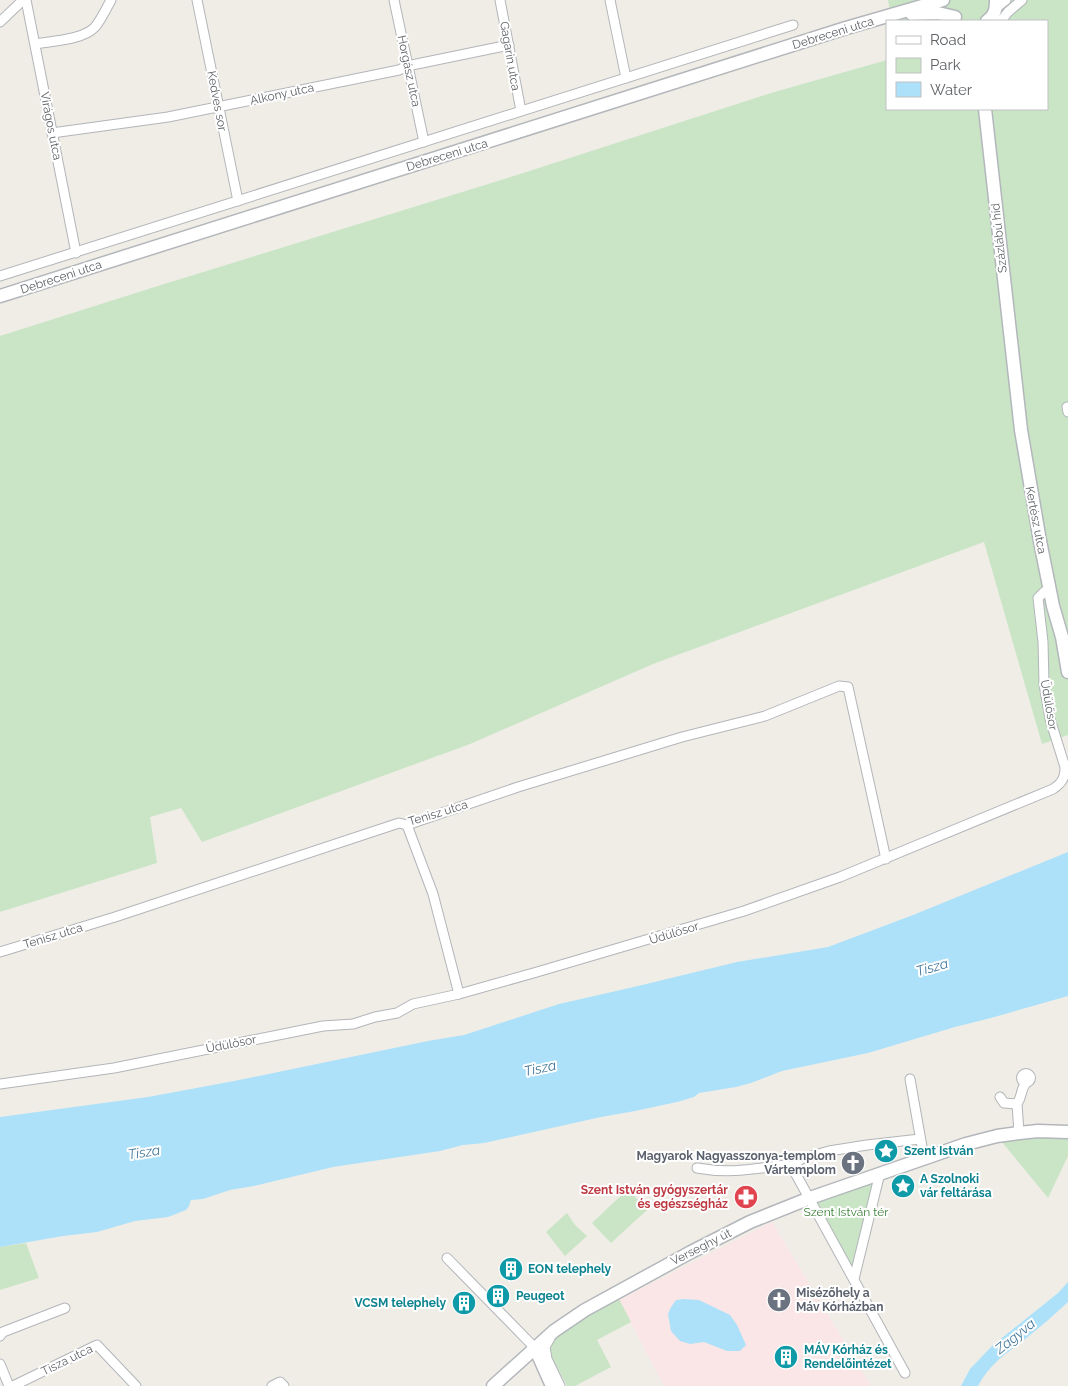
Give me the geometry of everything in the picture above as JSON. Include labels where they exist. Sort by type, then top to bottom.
[{"type":"main road","points":[[894,15],[943,0]]},
{"type":"main road","points":[[951,0],[952,10],[957,19]]},
{"type":"main road","points":[[989,20],[999,3]]},
{"type":"main road","points":[[894,15],[938,13],[957,19]]},
{"type":"main road","name":"Debreceni utca","points":[[0,296],[846,28],[894,15]]},
{"type":"main road","name":"Százlábú híd","points":[[985,110],[1014,367]]},
{"type":"main road","name":"Kertész utca","points":[[1014,367],[1031,494],[1057,622],[1067,644]]},
{"type":"main road","points":[[1067,644],[1068,668]]},
{"type":"main road","points":[[810,1198],[966,1144],[997,1136],[1019,1133],[1068,1132]]},
{"type":"main road","name":"Verseghy út","points":[[493,1386],[554,1331],[585,1310],[750,1222],[810,1198]]},
{"type":"main road","points":[[535,1348],[552,1386]]},
{"type":"street","points":[[0,22],[25,0]]},
{"type":"street","name":"Virágos utca","points":[[25,0],[76,253]]},
{"type":"street","points":[[35,44],[79,36],[88,32],[95,26],[111,0]]},
{"type":"street","name":"Kedves sor","points":[[197,0],[238,201]]},
{"type":"street","name":"Horgász utca","points":[[394,0],[424,142]]},
{"type":"street","name":"Gagarin utca","points":[[500,0],[521,111]]},
{"type":"street","points":[[610,0],[626,78]]},
{"type":"street","points":[[1002,20],[1022,0]]},
{"type":"street","name":"Debreceni utca","points":[[0,276],[793,25]]},
{"type":"street","name":"Alkony utca","points":[[52,133],[168,117],[398,70],[407,66],[509,45]]},
{"type":"street","name":"Üdülősor","points":[[0,1084],[114,1068],[323,1026],[353,1024],[397,1013],[414,1004],[458,994],[617,950],[744,911],[840,878],[1047,792],[1058,786],[1062,781],[1065,767],[1050,718],[1044,684],[1044,642],[1038,598],[1050,588]]},
{"type":"street","name":"Tenisz utca","points":[[0,952],[115,917],[399,823],[407,825],[518,787],[682,737],[765,716],[839,686],[848,687],[886,859]]},
{"type":"street","points":[[407,825],[432,894],[458,994]]},
{"type":"street","points":[[910,1079],[920,1139],[930,1156]]},
{"type":"street","points":[[1019,1133],[1017,1104],[1021,1098],[1022,1087],[1026,1083]]},
{"type":"street","points":[[1000,1097],[1004,1104],[1017,1104]]},
{"type":"street","points":[[792,1167],[801,1159],[829,1151],[920,1139]]},
{"type":"street","points":[[697,1168],[730,1172],[786,1164],[792,1167],[905,1373]]},
{"type":"street","points":[[854,1279],[880,1174]]},
{"type":"street","points":[[447,1258],[535,1348]]},
{"type":"street","points":[[0,1336],[2,1332],[65,1308]]},
{"type":"street","points":[[554,1331],[545,1347],[547,1359],[560,1386]]},
{"type":"street","name":"Tisza utca","points":[[13,1386],[97,1345],[136,1386]]},
{"type":"street","points":[[0,1364],[8,1386]]},
{"type":"street","points":[[0,1382],[8,1386]]},
{"type":"street","points":[[272,1386],[280,1382],[284,1386]]},
{"type":"shaded area","points":[[772,1222],[871,1386],[664,1386],[619,1300]]},
{"type":"green space","points":[[888,0],[1068,0],[1068,735],[1042,744],[984,542],[653,664],[470,744],[202,842],[181,808],[150,817],[157,863],[0,912],[0,336],[517,175],[771,93],[886,60],[886,110],[1048,110],[1048,20],[892,20]]},
{"type":"green space","points":[[1068,1132],[1068,1156],[1048,1198],[997,1136]]},
{"type":"green space","name":"Szent István tér","points":[[880,1173],[854,1279],[810,1198]]},
{"type":"green space","points":[[628,1189],[647,1210],[611,1243],[592,1223]]},
{"type":"green space","points":[[567,1213],[575,1225],[587,1236],[565,1256],[546,1232]]},
{"type":"green space","points":[[26,1243],[39,1278],[0,1290],[0,1247]]},
{"type":"green space","points":[[619,1299],[631,1322],[597,1340],[611,1367],[575,1386],[567,1386],[550,1354],[549,1345],[557,1333]]},
{"type":"water","name":"Tisza","points":[[1068,852],[1068,996],[868,1053],[782,1071],[736,1087],[699,1093],[694,1097],[677,1102],[484,1143],[333,1167],[230,1190],[203,1199],[191,1200],[186,1210],[168,1217],[135,1221],[97,1232],[0,1247],[0,1117],[148,1097],[464,1035],[559,1004],[737,962],[828,947],[913,915]]},
{"type":"water","name":"Zagyva","points":[[1068,1282],[1068,1302],[998,1360],[978,1386],[961,1386],[970,1369],[992,1346],[1058,1293]]},
{"type":"water","points":[[676,1300],[699,1300],[730,1315],[746,1345],[740,1351],[727,1351],[704,1342],[690,1344],[680,1341],[671,1331],[668,1314]]},
{"type":"place","name":"Szent István","points":[[886,1151]]},
{"type":"place","name":"Magyarok Nagyasszonya-templom Vártemplom","points":[[853,1163]]},
{"type":"place","name":"A Szolnoki vár feltárása","points":[[903,1186]]},
{"type":"place","name":"Szent István gyógyszertár és egészségház","points":[[746,1197]]},
{"type":"place","name":"EON telephely","points":[[511,1269]]},
{"type":"place","name":"Peugeot","points":[[498,1296]]},
{"type":"place","name":"Misézőhely a Máv Kórházban","points":[[779,1300]]},
{"type":"place","name":"VCSM telephely","points":[[464,1303]]},
{"type":"place","name":"MÁV Kórház és Rendelőintézet","points":[[786,1357]]}]
